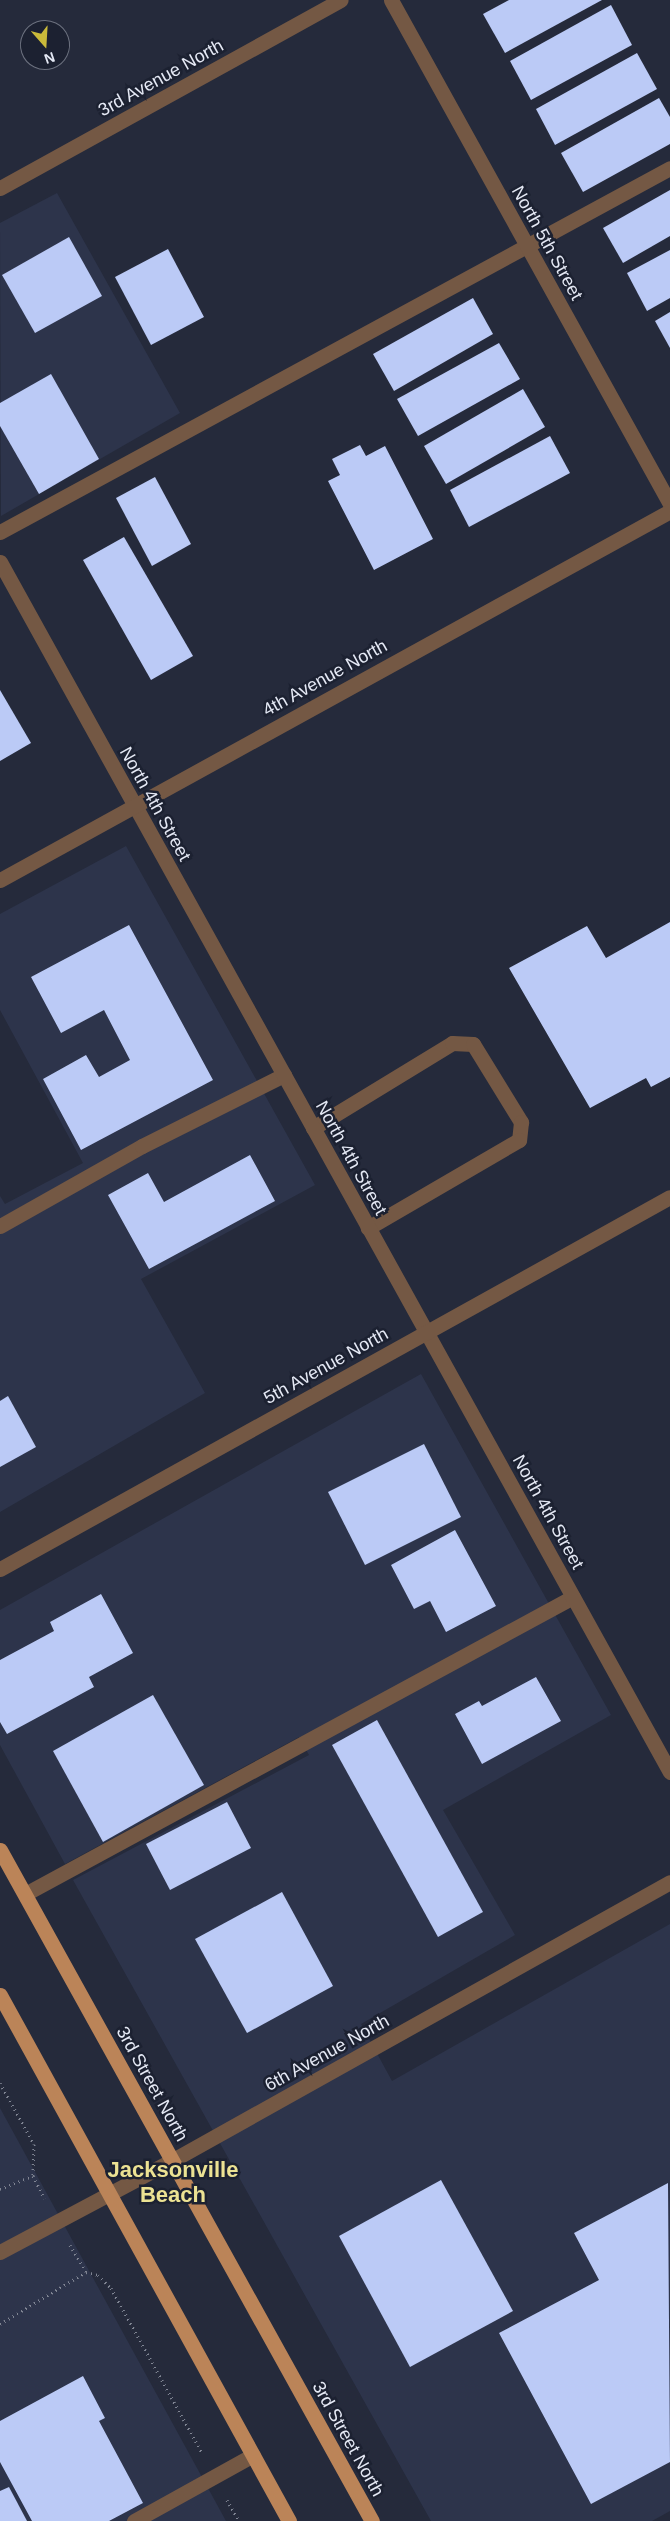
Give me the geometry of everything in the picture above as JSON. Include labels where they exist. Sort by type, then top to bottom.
[{"type":"main road","name":"3rd Street North","points":[[0,1850],[372,2521]]},
{"type":"main road","points":[[0,1995],[110,2191],[289,2521]]},
{"type":"street","name":"3rd Avenue North","points":[[0,188],[340,0]]},
{"type":"street","name":"North 5th Street","points":[[391,0],[670,504]]},
{"type":"street","points":[[0,532],[670,168]]},
{"type":"street","name":"4th Avenue North","points":[[0,880],[670,511]]},
{"type":"street","name":"North 4th Street","points":[[0,562],[670,1772]]},
{"type":"street","points":[[313,1128],[452,1043],[472,1044],[521,1122],[519,1140],[368,1228]]},
{"type":"street","points":[[0,1226],[142,1146],[284,1075]]},
{"type":"street","name":"5th Avenue North","points":[[0,1569],[670,1197]]},
{"type":"street","points":[[25,1894],[573,1597]]},
{"type":"street","name":"6th Avenue North","points":[[1,2248],[173,2160],[670,1882]]},
{"type":"street","points":[[134,2521],[253,2455]]},
{"type":"path","points":[[0,2083],[34,2144],[33,2176],[86,2272]]},
{"type":"path","points":[[0,2189],[33,2176]]},
{"type":"path","points":[[0,2324],[86,2272],[98,2275],[111,2288],[239,2521]]},
{"type":"shaded area","points":[[57,193],[180,413],[1,516],[0,223]]},
{"type":"shaded area","points":[[126,846],[315,1185],[141,1279],[205,1393],[0,1512],[0,1196],[5,1204],[83,1163],[0,1010],[0,914]]},
{"type":"shaded area","points":[[421,1374],[611,1715],[443,1810],[515,1935],[361,2024],[392,2081],[670,1924],[670,2511],[652,2521],[431,2521],[73,1880],[309,1755],[299,1737],[65,1864],[0,1745],[0,1610]]},
{"type":"shaded area","points":[[0,2108],[226,2521],[0,2521]]},
{"type":"building","points":[[509,0],[602,0],[505,53],[483,14]]},
{"type":"building","points":[[611,5],[632,45],[531,100],[510,61]]},
{"type":"building","points":[[637,53],[657,89],[555,145],[536,109]]},
{"type":"building","points":[[659,98],[670,117],[670,144],[583,192],[561,153]]},
{"type":"building","points":[[670,190],[670,236],[623,263],[603,228]]},
{"type":"building","points":[[69,237],[102,296],[35,333],[2,275]]},
{"type":"building","points":[[168,249],[204,317],[151,345],[115,277]]},
{"type":"building","points":[[670,250],[670,298],[647,311],[627,273]]},
{"type":"building","points":[[473,298],[493,334],[394,391],[373,354]]},
{"type":"building","points":[[670,312],[670,348],[655,321]]},
{"type":"building","points":[[499,343],[520,379],[418,436],[397,399]]},
{"type":"building","points":[[51,374],[99,459],[39,494],[0,426],[0,403]]},
{"type":"building","points":[[523,389],[545,427],[446,484],[424,446]]},
{"type":"building","points":[[550,436],[570,473],[469,527],[450,490]]},
{"type":"building","points":[[360,445],[366,456],[385,446],[433,539],[374,570],[328,481],[340,475],[332,459]]},
{"type":"building","points":[[155,477],[191,544],[152,566],[116,498]]},
{"type":"building","points":[[124,537],[193,656],[151,680],[83,560]]},
{"type":"building","points":[[0,690],[31,743],[0,761]]},
{"type":"building","points":[[670,922],[670,1077],[651,1087],[646,1078],[590,1108],[509,968],[587,926],[606,958]]},
{"type":"building","points":[[129,925],[213,1080],[81,1150],[43,1079],[86,1055],[99,1077],[130,1060],[104,1010],[61,1033],[31,977]]},
{"type":"building","points":[[250,1155],[275,1201],[149,1269],[108,1195],[148,1173],[164,1202]]},
{"type":"building","points":[[8,1396],[36,1447],[0,1467],[0,1401]]},
{"type":"building","points":[[424,1444],[461,1517],[365,1565],[328,1492]]},
{"type":"building","points":[[455,1530],[496,1606],[446,1632],[430,1601],[414,1609],[391,1565]]},
{"type":"building","points":[[101,1594],[133,1653],[89,1677],[94,1687],[7,1734],[0,1722],[0,1660],[54,1631],[50,1622]]},
{"type":"building","points":[[536,1677],[561,1721],[482,1764],[455,1714],[479,1701],[482,1706]]},
{"type":"building","points":[[153,1695],[204,1785],[103,1842],[53,1751]]},
{"type":"building","points":[[377,1720],[483,1912],[438,1937],[332,1745]]},
{"type":"building","points":[[227,1802],[251,1848],[170,1890],[146,1844]]},
{"type":"building","points":[[282,1892],[333,1986],[247,2033],[195,1939]]},
{"type":"building","points":[[441,2180],[513,2311],[410,2367],[339,2236]]},
{"type":"building","points":[[668,2183],[670,2462],[591,2504],[499,2333],[599,2280],[574,2233]]},
{"type":"building","points":[[83,2376],[105,2418],[99,2421],[143,2503],[109,2521],[32,2521],[0,2462],[0,2421]]},
{"type":"building","points":[[9,2487],[27,2521],[0,2521],[0,2491]]},
{"type":"district","name":"Jacksonville Beach","points":[[173,2182]]}]
